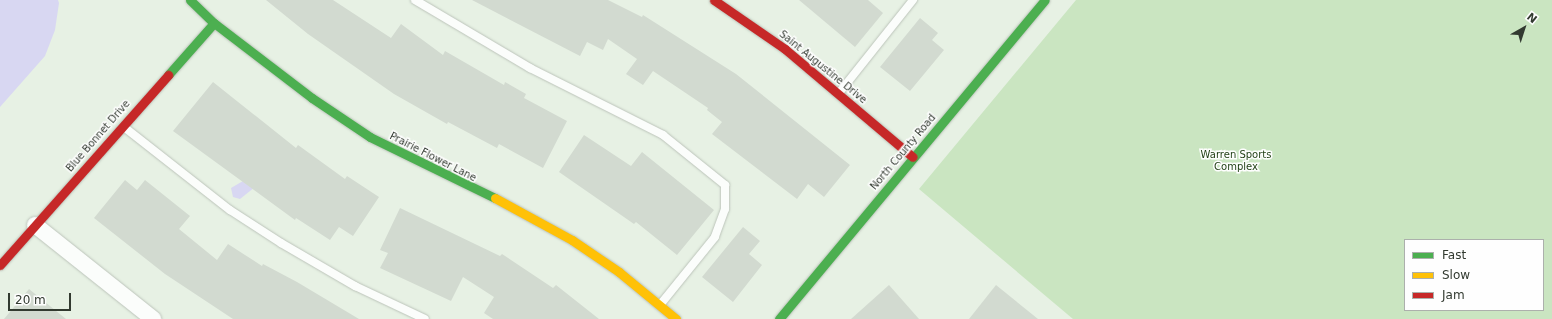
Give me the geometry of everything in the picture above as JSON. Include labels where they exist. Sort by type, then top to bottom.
[{"type":"street","name":"Prairie Flower Lane","points":[[190,0],[214,24],[312,98],[370,137],[467,187],[501,201],[572,240],[619,272],[676,319]]},
{"type":"street","name":"Saint Augustine Drive","points":[[714,0],[785,49],[914,157]]},
{"type":"street","name":"North County Road","points":[[779,319],[1045,0]]},
{"type":"street","name":"Blue Bonnet Drive","points":[[0,265],[121,125],[214,24]]},
{"type":"street","points":[[35,225],[153,319]]},
{"type":"lane","points":[[415,0],[530,68],[663,135],[725,185],[725,209],[715,237],[660,306]]},
{"type":"lane","points":[[839,94],[913,0]]},
{"type":"lane","points":[[121,125],[230,210],[355,286],[425,319]]},
{"type":"green space","name":"Warren Sports Complex","points":[[1076,0],[1552,0],[1552,319],[1073,319],[919,189]]},
{"type":"water","points":[[0,0],[58,0],[59,3],[55,30],[45,56],[0,107]]},
{"type":"water","points":[[243,181],[255,187],[240,199],[233,197],[231,188]]},
{"type":"building","points":[[266,0],[333,0],[391,38],[401,24],[443,55],[445,51],[504,85],[505,82],[526,94],[524,98],[567,121],[543,168],[499,144],[497,148],[448,122],[447,124],[394,94],[308,34]]},
{"type":"building","points":[[472,0],[608,0],[642,17],[643,15],[736,74],[850,165],[824,197],[808,184],[797,199],[712,134],[722,122],[707,110],[708,108],[653,71],[643,85],[626,74],[637,59],[608,39],[603,50],[587,42],[580,56]]},
{"type":"building","points":[[799,0],[868,0],[883,13],[855,47]]},
{"type":"building","points":[[920,18],[938,33],[932,40],[944,50],[910,91],[880,67]]},
{"type":"building","points":[[213,82],[296,148],[298,145],[345,179],[347,176],[379,197],[353,236],[339,227],[330,240],[296,218],[295,220],[173,131]]},
{"type":"building","points":[[584,135],[631,166],[642,152],[714,210],[677,255],[636,222],[634,224],[559,172]]},
{"type":"building","points":[[125,180],[137,190],[145,180],[190,216],[179,229],[217,260],[228,244],[262,266],[263,264],[297,282],[359,319],[233,319],[165,274],[94,218]]},
{"type":"building","points":[[400,208],[500,256],[502,254],[553,288],[556,285],[599,319],[493,319],[484,313],[494,297],[463,277],[451,301],[380,268],[388,253],[380,250]]},
{"type":"building","points":[[743,227],[760,241],[749,254],[762,265],[733,302],[702,277]]},
{"type":"building","points":[[889,285],[919,319],[851,319]]},
{"type":"building","points":[[996,285],[1038,319],[969,319]]},
{"type":"building","points":[[29,289],[66,319],[4,319]]},
{"type":"traffic: fast","points":[[190,0],[214,23],[312,98],[370,137],[495,198]]},
{"type":"traffic: fast","points":[[779,319],[1045,0]]},
{"type":"traffic: fast","points":[[168,75],[214,23]]},
{"type":"traffic: slow","points":[[495,198],[572,240],[619,272],[676,319]]},
{"type":"traffic: jam","points":[[714,0],[785,49],[913,157]]},
{"type":"traffic: jam","points":[[0,265],[168,75]]}]
